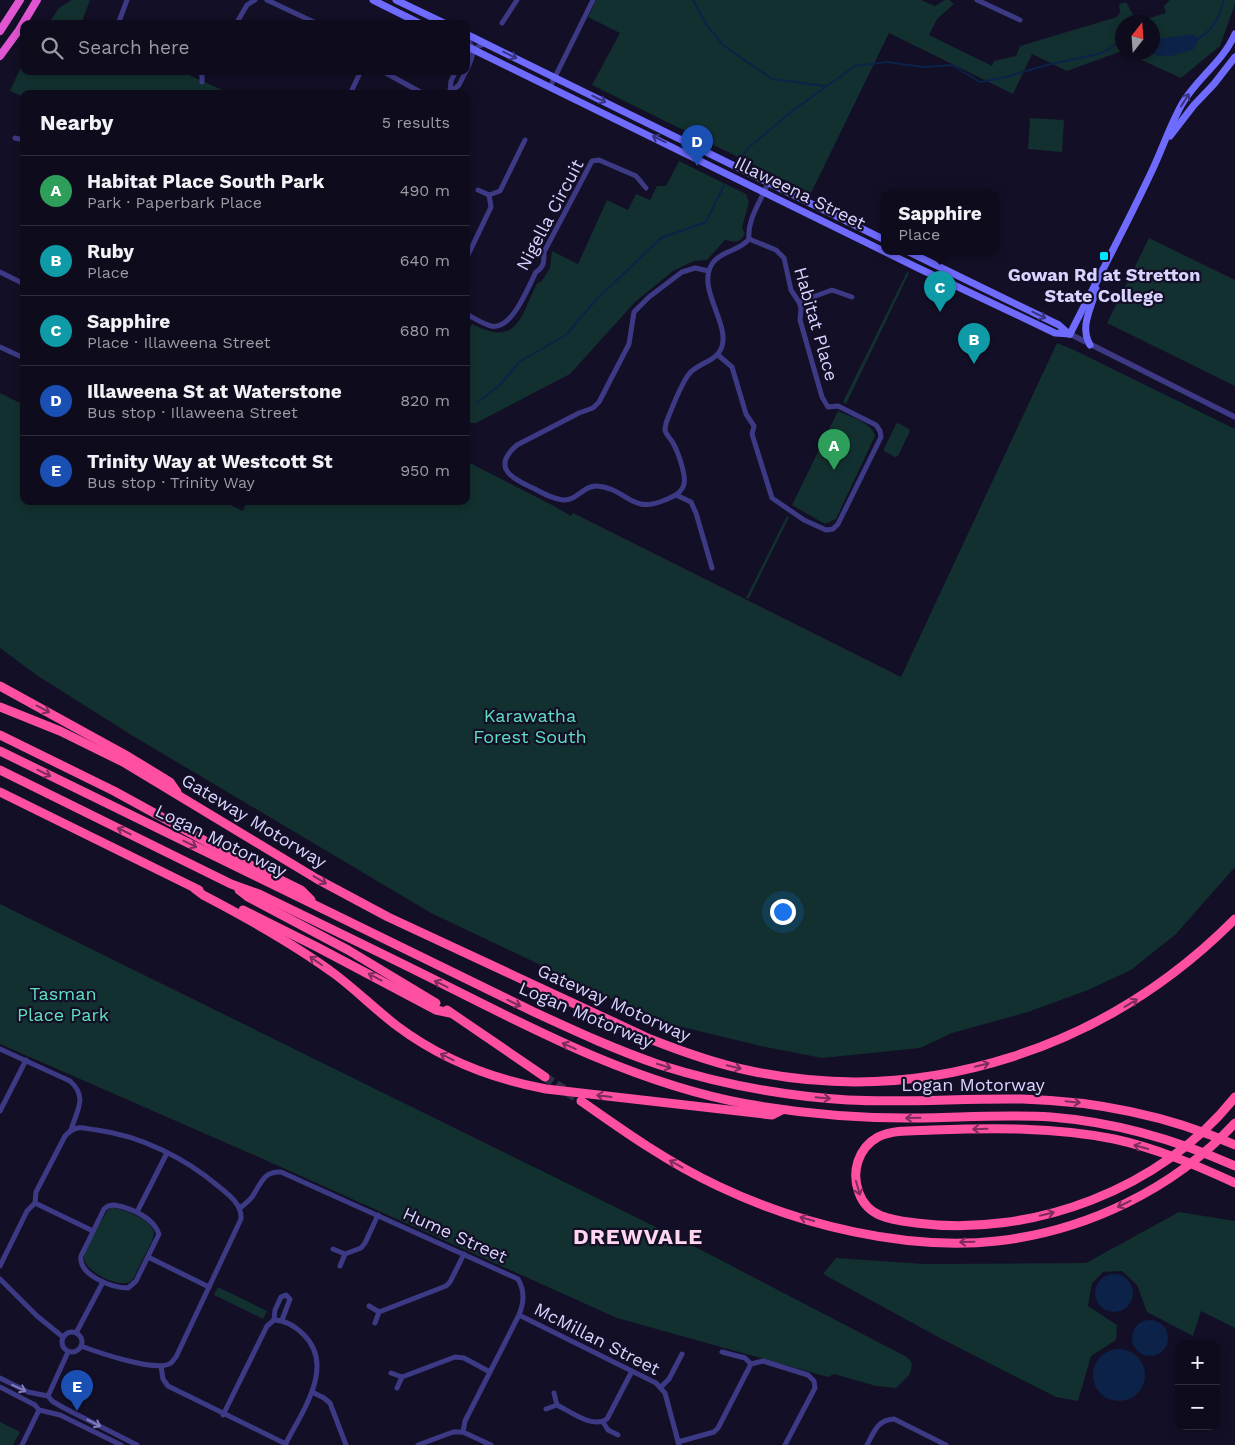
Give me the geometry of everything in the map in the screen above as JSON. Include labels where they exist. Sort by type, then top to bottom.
[{"type":"highway","points":[[0,31],[20,0]]},
{"type":"highway","points":[[25,20],[36,0]]},
{"type":"highway","points":[[0,56],[20,28]]},
{"type":"highway","points":[[0,686],[146,767],[170,782],[178,794]]},
{"type":"highway","name":"Gateway Motorway","points":[[0,707],[43,724],[124,762],[345,895],[404,925],[650,1039],[684,1052],[752,1071],[790,1077],[846,1081],[883,1080],[925,1076],[984,1065],[1029,1051],[1086,1028],[1138,998],[1187,963],[1235,919]]},
{"type":"highway","points":[[0,735],[97,782],[238,859],[301,890],[319,907]]},
{"type":"highway","name":"Logan Motorway","points":[[0,751],[534,1012],[595,1040],[653,1062],[708,1078],[780,1093],[847,1100],[894,1102],[1022,1099],[1076,1102],[1150,1116],[1191,1128],[1235,1145]]},
{"type":"highway","name":"Logan Motorway","points":[[0,770],[231,884],[259,894],[528,1027],[599,1059],[685,1089],[782,1110],[876,1118],[1009,1115],[1075,1120],[1163,1138],[1235,1166]]},
{"type":"highway","points":[[0,792],[195,889],[272,924],[436,1010],[450,1013]]},
{"type":"highway","points":[[231,884],[248,897],[348,950],[450,1013],[545,1076]]},
{"type":"highway","points":[[195,889],[297,948],[420,1041],[458,1062],[484,1073],[546,1089],[772,1115],[782,1110]]},
{"type":"highway","points":[[1235,1097],[1196,1137],[1164,1162],[1133,1180],[1079,1204],[1043,1215],[1013,1221],[982,1224],[929,1224],[884,1218],[863,1202],[855,1177],[856,1167],[864,1149],[879,1137],[888,1133],[1002,1128],[1064,1132],[1116,1140],[1179,1159],[1235,1183]]},
{"type":"highway","points":[[581,1101],[658,1154],[738,1195],[820,1223],[859,1232],[903,1239],[943,1242],[982,1242],[1016,1238],[1054,1230],[1090,1219],[1121,1206],[1156,1187],[1214,1144],[1234,1124]]},
{"type":"main road","points":[[373,0],[413,20]]},
{"type":"main road","points":[[396,0],[438,20]]},
{"type":"main road","points":[[1070,334],[1164,144],[1173,121],[1195,85],[1220,59],[1235,34]]},
{"type":"main road","name":"Illaweena Street","points":[[470,36],[881,238]]},
{"type":"main road","name":"Illaweena Street","points":[[470,50],[486,55],[881,250]]},
{"type":"main road","points":[[1164,144],[1235,56]]},
{"type":"main road","points":[[816,206],[817,218]]},
{"type":"main road","name":"Illaweena Street","points":[[892,255],[1055,333],[1070,334]]},
{"type":"main road","name":"Illaweena Street","points":[[916,255],[1059,325],[1070,334]]},
{"type":"main road","points":[[918,268],[922,258]]},
{"type":"main road","points":[[1090,345],[1086,335],[1086,318],[1094,298],[1099,277]]},
{"type":"street","points":[[120,20],[127,0]]},
{"type":"street","points":[[267,0],[310,20]]},
{"type":"street","points":[[502,23],[517,0]]},
{"type":"street","points":[[550,87],[593,0]]},
{"type":"street","points":[[977,0],[1020,20]]},
{"type":"street","points":[[238,20],[247,5],[252,1]]},
{"type":"street","points":[[470,48],[486,43]]},
{"type":"street","points":[[470,53],[473,58]]},
{"type":"street","points":[[470,64],[473,58],[486,55]]},
{"type":"street","points":[[202,82],[204,75]]},
{"type":"street","points":[[352,90],[359,75]]},
{"type":"street","points":[[389,75],[417,90]]},
{"type":"street","points":[[450,90],[454,75]]},
{"type":"street","points":[[453,90],[459,85],[464,75]]},
{"type":"street","points":[[15,138],[20,139]]},
{"type":"street","points":[[478,190],[489,195],[500,191],[525,140]]},
{"type":"street","name":"Nigella Circuit","points":[[470,316],[492,327],[503,325],[511,319],[536,272],[544,264],[544,252],[592,161],[599,160],[636,176],[646,188]]},
{"type":"street","points":[[709,271],[695,268],[682,272],[649,297],[634,312],[630,344],[599,402],[593,408],[517,444],[508,452],[505,462],[506,470],[514,479],[552,498],[564,500],[573,499],[595,486],[606,488],[642,506],[653,505],[676,495],[684,485],[684,475],[673,444],[665,430],[666,422],[688,375],[697,367],[716,357],[724,343],[708,286],[709,271],[712,263],[724,254],[744,246],[749,239],[750,221],[768,183]]},
{"type":"street","points":[[470,252],[491,207],[489,195]]},
{"type":"street","name":"Habitat Place","points":[[718,355],[732,367],[746,414],[754,426],[752,434],[772,498],[804,520],[826,530],[833,529],[838,524],[881,438],[880,431],[876,425],[838,406],[828,407],[822,396],[800,320],[801,308],[791,290],[784,258],[776,250],[749,239]]},
{"type":"street","points":[[0,272],[20,282]]},
{"type":"street","points":[[799,302],[832,290],[852,297]]},
{"type":"street","name":"Illaweena Street","points":[[1070,334],[1235,416]]},
{"type":"street","points":[[0,347],[20,356]]},
{"type":"street","points":[[676,495],[691,502],[712,568]]},
{"type":"street","points":[[0,1049],[70,1081],[77,1087],[80,1094],[80,1102],[71,1130],[65,1136],[36,1192],[35,1203],[27,1211],[0,1266]]},
{"type":"street","points":[[0,1111],[26,1060]]},
{"type":"street","points":[[71,1130],[78,1128],[111,1133],[167,1152],[210,1179],[226,1192],[240,1208],[241,1219],[176,1357],[170,1364],[162,1366],[119,1359],[81,1346]]},
{"type":"street","points":[[137,1212],[167,1152]]},
{"type":"street","name":"Hume Street","points":[[240,1208],[252,1197],[263,1178],[274,1172],[281,1172],[518,1279],[524,1299],[519,1315],[465,1421],[463,1432]]},
{"type":"street","points":[[35,1203],[93,1231]]},
{"type":"street","points":[[108,1206],[122,1206],[137,1212],[157,1227],[159,1234],[133,1286],[121,1288],[102,1282],[83,1268],[80,1262],[81,1256],[93,1231],[104,1209],[108,1206]]},
{"type":"street","points":[[333,1249],[344,1254],[361,1248],[378,1215]]},
{"type":"street","points":[[340,1266],[344,1254]]},
{"type":"street","points":[[375,1323],[379,1312],[446,1286],[450,1282],[464,1254]]},
{"type":"street","points":[[148,1257],[209,1287]]},
{"type":"street","points":[[0,1280],[54,1332],[63,1337]]},
{"type":"street","points":[[76,1333],[102,1282]]},
{"type":"street","points":[[274,1320],[275,1310],[281,1297],[286,1295],[290,1299],[290,1303],[282,1320]]},
{"type":"street","points":[[369,1306],[379,1312]]},
{"type":"street","name":"McMillan Street","points":[[519,1315],[661,1387],[665,1393],[679,1444]]},
{"type":"street","points":[[162,1366],[164,1379],[168,1386],[223,1415],[285,1444],[312,1392],[318,1375],[318,1360],[314,1350],[297,1328],[282,1320],[274,1320],[267,1326],[223,1415]]},
{"type":"street","points":[[70,1332],[76,1333],[80,1337],[81,1346],[78,1351],[68,1352],[62,1346],[63,1337],[70,1332]]},
{"type":"street","points":[[48,1396],[68,1352]]},
{"type":"street","points":[[722,1352],[745,1358],[751,1364]]},
{"type":"street","points":[[661,1387],[669,1379],[682,1354]]},
{"type":"street","points":[[397,1388],[402,1377],[454,1357],[464,1358],[490,1372]]},
{"type":"street","points":[[679,1444],[714,1432],[718,1428],[751,1364],[763,1361],[808,1375],[814,1381],[815,1388],[785,1445]]},
{"type":"street","points":[[546,1409],[557,1405],[590,1422],[604,1422],[632,1371]]},
{"type":"street","points":[[391,1372],[402,1377]]},
{"type":"street","points":[[0,1378],[28,1392],[48,1396],[52,1401],[137,1445]]},
{"type":"street","points":[[0,1387],[39,1409],[60,1415],[120,1445]]},
{"type":"street","points":[[312,1392],[330,1403],[346,1445]]},
{"type":"street","points":[[554,1393],[557,1405]]},
{"type":"street","points":[[22,1445],[39,1409],[36,1398],[40,1395]]},
{"type":"street","points":[[39,1409],[50,1409],[52,1401]]},
{"type":"street","points":[[866,1445],[878,1426],[886,1420],[894,1419],[946,1445]]},
{"type":"street","points":[[604,1422],[608,1430],[618,1435]]},
{"type":"street","points":[[418,1445],[453,1432],[463,1432],[491,1445]]},
{"type":"green space","points":[[72,0],[90,0],[82,20],[51,20],[60,7]]},
{"type":"green space","points":[[596,0],[921,0],[935,6],[945,0],[949,0],[954,4],[937,19],[929,35],[992,66],[994,61],[1016,56],[1020,46],[1115,18],[1115,54],[1067,71],[1032,54],[1013,94],[889,33],[811,193],[592,85],[620,33],[588,17]]},
{"type":"green space","points":[[1170,0],[1235,0],[1220,46],[1181,78],[1141,60],[1160,60],[1160,15],[1166,13],[1164,6]]},
{"type":"green space","points":[[1126,2],[1133,15],[1118,15],[1120,12],[1119,4]]},
{"type":"green space","points":[[20,69],[20,75],[189,75],[222,90],[20,90],[20,95],[10,91]]},
{"type":"green space","points":[[1030,118],[1064,120],[1062,152],[1028,149]]},
{"type":"green space","points":[[679,161],[746,194],[749,202],[742,228],[745,233],[739,241],[725,240],[707,260],[694,261],[673,271],[635,302],[570,374],[476,423],[470,424],[470,328],[472,324],[487,330],[508,331],[521,318],[537,283],[541,282],[550,268],[552,251],[578,264],[607,200],[628,210],[636,194],[650,200],[657,186],[666,186]]},
{"type":"green space","points":[[1149,238],[1235,280],[1235,386],[1107,323]]},
{"type":"green space","points":[[907,272],[909,273],[846,404],[843,402]]},
{"type":"green space","name":"Karawatha Forest South","points":[[1057,343],[1235,429],[1235,867],[1176,934],[1131,970],[1088,990],[1028,1012],[952,1033],[920,1048],[822,1058],[761,1046],[661,1022],[431,913],[133,736],[38,676],[0,648],[0,393],[20,403],[20,505],[230,505],[243,511],[245,505],[470,505],[470,463],[571,516],[573,513],[901,677]]},
{"type":"green space","points":[[838,411],[870,427],[875,436],[836,519],[825,524],[792,505]]},
{"type":"green space","points":[[898,423],[910,431],[898,456],[895,457],[884,451],[884,449]]},
{"type":"green space","points":[[787,516],[789,517],[749,598],[746,598]]},
{"type":"green space","name":"Tasman Place Park","points":[[0,904],[680,1239],[905,1356],[912,1364],[910,1374],[896,1388],[876,1386],[834,1374],[828,1377],[617,1318],[263,1159],[0,1044]]},
{"type":"green space","points":[[111,1208],[125,1211],[143,1219],[152,1227],[154,1232],[152,1241],[133,1279],[127,1283],[115,1282],[100,1276],[88,1267],[85,1261],[84,1256],[88,1246],[107,1211]]},
{"type":"green space","points":[[1179,1212],[1235,1221],[1235,1328],[1201,1311],[1193,1336],[1147,1312],[1137,1285],[1122,1271],[1103,1272],[1092,1283],[1088,1306],[1117,1325],[1116,1340],[1091,1356],[1078,1401],[1056,1397],[940,1338],[823,1274],[836,1258],[924,1264],[1086,1263]]},
{"type":"green space","points":[[218,1287],[267,1311],[263,1319],[214,1295]]},
{"type":"green space","points":[[0,1422],[20,1432],[13,1445],[0,1445]]},
{"type":"water","points":[[1193,34],[1199,39],[1194,49],[1178,54],[1161,56],[1160,39]]},
{"type":"water","points":[[1114,1274],[1121,1275],[1127,1280],[1132,1286],[1132,1300],[1127,1306],[1121,1311],[1114,1312],[1107,1311],[1101,1306],[1096,1300],[1095,1293],[1096,1286],[1101,1280],[1107,1275]]},
{"type":"water","points":[[1150,1320],[1157,1321],[1163,1325],[1167,1331],[1167,1345],[1163,1351],[1157,1355],[1150,1356],[1143,1355],[1137,1351],[1133,1345],[1132,1338],[1133,1331],[1137,1325],[1143,1321]]},
{"type":"water","points":[[1114,1349],[1124,1349],[1134,1353],[1141,1360],[1145,1375],[1141,1390],[1134,1397],[1124,1401],[1114,1401],[1104,1397],[1097,1390],[1093,1380],[1093,1370],[1097,1360],[1104,1353]]},
{"type":"waterway","points":[[693,0],[706,24],[723,45],[772,79],[825,86]]},
{"type":"waterway","points":[[1196,39],[1207,33],[1211,28],[1224,0]]},
{"type":"waterway","points":[[742,157],[748,148],[796,108],[855,66],[887,62],[923,67],[952,65],[980,82],[1102,53],[1115,45]]},
{"type":"waterway","points":[[478,402],[500,385],[519,362],[566,335],[596,300],[661,238],[706,222],[724,185]]},
{"type":"tunnel","points":[[545,1077],[581,1101]]},
{"type":"place","name":"Illaweena St at Waterstone","points":[[697,166]]},
{"type":"place","name":"Gowan Rd at Stretton State College","points":[[1104,256]]},
{"type":"place","name":"Sapphire","points":[[940,312]]},
{"type":"place","name":"Ruby","points":[[974,364]]},
{"type":"place","name":"Habitat Place South Park","points":[[834,470]]},
{"type":"place","name":"Trinity Way at Westcott St","points":[[77,1411]]},
{"type":"district","name":"DREWVALE","points":[[638,1236]]}]
